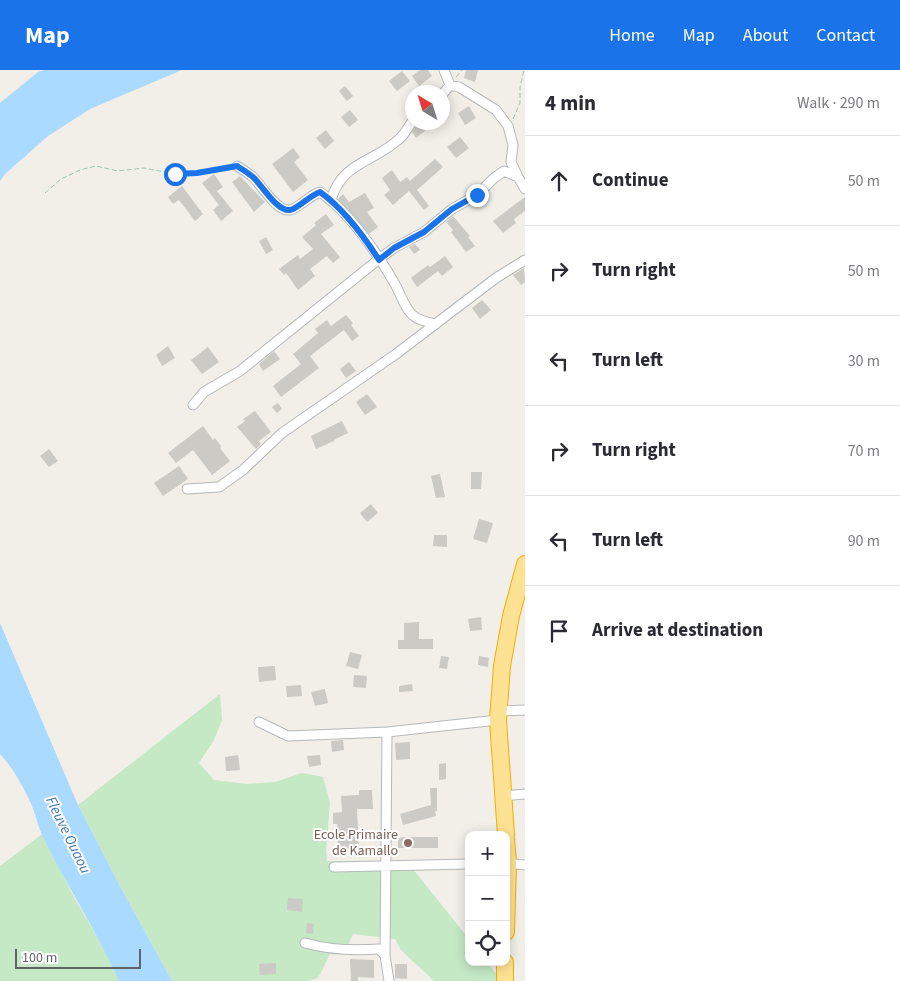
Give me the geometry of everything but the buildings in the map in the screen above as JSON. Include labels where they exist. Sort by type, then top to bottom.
[{"type":"highway","points":[[506,831],[498,716],[503,658],[511,616],[525,564]]},
{"type":"highway","points":[[506,921],[507,876]]},
{"type":"highway","points":[[505,981],[506,966]]},
{"type":"street","points":[[193,405],[204,392],[240,371],[394,248],[424,232],[452,209],[477,195],[494,178],[504,172],[511,162],[514,145],[508,126],[496,110],[459,86],[450,85],[444,70]]},
{"type":"street","points":[[331,200],[335,187],[346,173],[399,140],[406,130]]},
{"type":"street","points":[[511,162],[525,189]]},
{"type":"street","points":[[237,166],[252,176],[278,206],[288,210],[293,210],[311,195],[320,192],[331,200],[367,241],[410,312],[423,321],[436,324]]},
{"type":"street","points":[[504,172],[518,177]]},
{"type":"street","points":[[188,489],[219,487],[243,470],[282,433],[396,354],[496,278],[517,267],[525,260]]},
{"type":"street","points":[[259,722],[288,736],[387,732],[498,716],[525,710]]},
{"type":"street","points":[[387,732],[384,866],[385,954],[389,981]]},
{"type":"street","points":[[503,796],[525,794]]},
{"type":"street","points":[[510,863],[525,865]]},
{"type":"street","points":[[334,867],[465,864]]},
{"type":"street","points":[[305,943],[340,950],[379,949],[385,954]]},
{"type":"path","points":[[508,126],[520,103],[520,87],[524,70]]},
{"type":"path","points":[[45,193],[61,179],[80,170],[96,166],[118,171],[144,168],[175,174],[197,173],[237,166]]},
{"type":"green space","points":[[220,694],[222,720],[214,740],[199,763],[214,780],[246,784],[275,782],[302,773],[323,777],[330,802],[326,851],[327,861],[408,863],[465,934],[465,966],[490,966],[497,975],[497,981],[434,981],[401,950],[395,939],[353,934],[344,954],[330,954],[318,978],[308,981],[172,981],[78,805]]},
{"type":"green space","points":[[42,834],[75,899],[106,952],[119,981],[0,981],[0,866]]},
{"type":"water","points":[[44,70],[182,70],[90,109],[48,136],[5,174],[0,181],[0,103],[38,72]]},
{"type":"water","name":"Fleuve Ouaou","points":[[0,623],[78,805],[172,981],[119,981],[42,835],[32,806],[22,786],[0,754]]},
{"type":"place","name":"Ecole Primaire de Kamallo","points":[[408,843]]},
{"type":"route","points":[[175,174],[197,173],[237,166],[252,176],[278,206],[288,210],[293,210],[311,195],[320,192],[331,200],[367,241],[379,260],[394,248],[424,232],[452,209],[477,195]]}]
